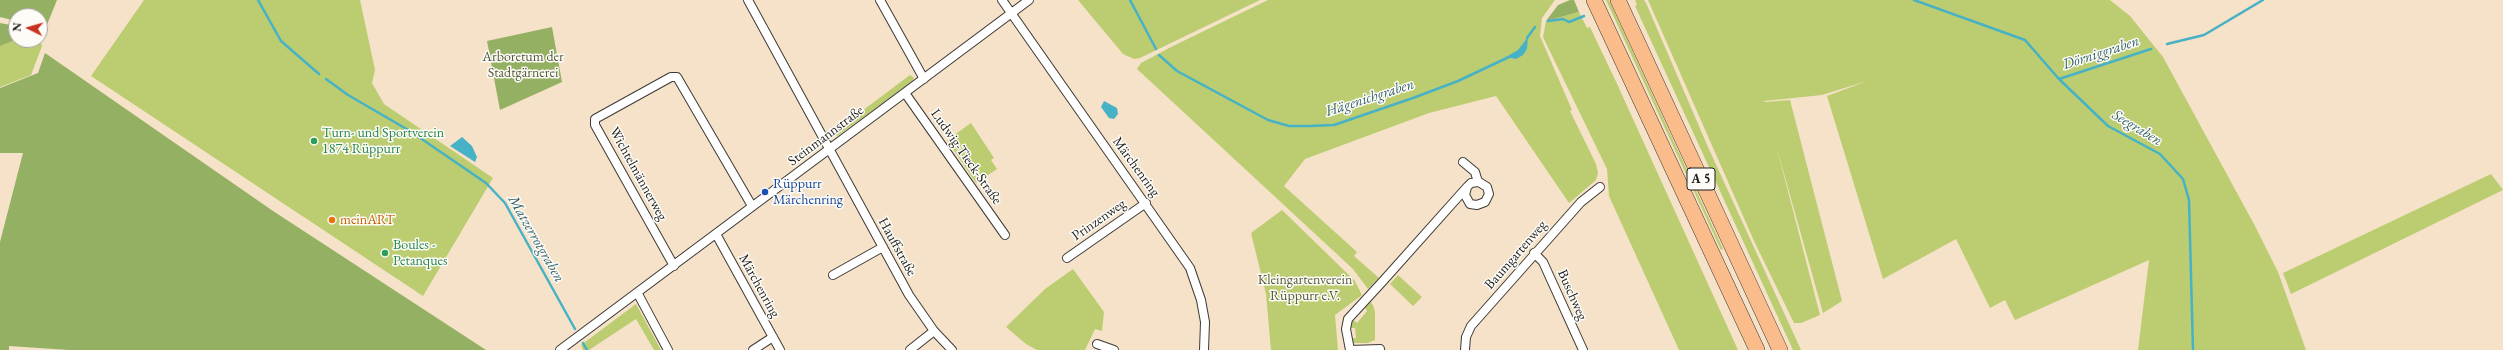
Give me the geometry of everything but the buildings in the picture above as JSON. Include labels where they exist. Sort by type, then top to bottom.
[{"type":"highway","name":"A 5","points":[[1594,0],[1757,350]]},
{"type":"highway","name":"A 5","points":[[1620,4],[1780,350]]},
{"type":"street","name":"Hauffstraße","points":[[748,0],[909,295],[934,331],[952,350]]},
{"type":"street","points":[[880,0],[924,79]]},
{"type":"street","name":"Märchenring","points":[[1002,0],[1146,203],[1196,280],[1205,322],[1204,350]]},
{"type":"street","name":"Steinmannstraße","points":[[560,350],[638,294],[752,206],[1029,0]]},
{"type":"street","name":"Wichtelmännerweg","points":[[674,266],[596,125],[595,119],[671,77],[677,77],[752,206]]},
{"type":"street","name":"Ludwig-Tieck-Straße","points":[[905,93],[1006,235]]},
{"type":"street","points":[[1464,162],[1475,172],[1478,182]]},
{"type":"street","points":[[1380,349],[1350,350],[1346,329],[1348,319],[1467,187],[1478,182],[1485,185],[1488,191],[1488,197],[1480,205],[1474,205],[1468,201],[1465,195],[1467,187]]},
{"type":"street","name":"Baumgartenweg","points":[[1465,350],[1466,337],[1471,326],[1534,253],[1581,202],[1600,187]]},
{"type":"street","name":"Prinzenweg","points":[[1067,258],[1146,203]]},
{"type":"street","name":"Märchenring","points":[[716,234],[780,350]]},
{"type":"street","points":[[833,275],[883,247]]},
{"type":"street","name":"Buschweg","points":[[1534,253],[1544,262],[1583,350]]},
{"type":"street","points":[[638,294],[668,350]]},
{"type":"street","points":[[910,350],[934,331]]},
{"type":"street","points":[[753,350],[773,337]]},
{"type":"street","points":[[1096,344],[1114,350]]},
{"type":"green space","points":[[0,0],[57,0],[48,22],[48,8],[8,8],[8,19],[0,17]]},
{"type":"green space","name":"Turn- und Sportverein 1874 Rüppurr","points":[[144,0],[360,0],[375,70],[372,83],[384,104],[493,178],[423,296],[91,76]]},
{"type":"green space","points":[[1078,0],[1260,0],[1140,58],[1134,59],[1123,54]]},
{"type":"green space","points":[[1268,0],[1555,0],[1542,18],[1540,36],[1572,110],[1570,111],[1596,164],[1598,173],[1596,180],[1569,203],[1496,96],[1429,113],[1305,159],[1284,186],[1357,252],[1354,256],[1379,278],[1368,289],[1353,269],[1137,69],[1141,63],[1171,47]]},
{"type":"green space","points":[[1574,0],[1579,12],[1546,21],[1558,5]]},
{"type":"green space","points":[[1606,0],[1609,0],[1723,249],[1721,250]]},
{"type":"green space","points":[[1635,0],[1644,0],[1646,3],[1708,147],[1801,350],[1793,350],[1635,6],[1637,5]]},
{"type":"green space","points":[[1648,0],[2110,0],[2130,16],[2163,57],[2255,226],[2278,272],[2306,350],[2138,350],[2149,260],[2015,320],[2005,300],[1990,308],[1956,239],[1883,279],[1827,96],[1867,81],[1822,95],[1764,101],[1790,100],[1842,301],[1823,313],[1776,145],[1820,315],[1801,323],[1794,323],[1754,241]]},
{"type":"green space","points":[[1579,12],[1587,28],[1590,27],[1618,86],[1738,350],[1679,350],[1609,196],[1607,169],[1543,37],[1546,21]]},
{"type":"green space","points":[[0,23],[8,24],[8,43],[0,46]]},
{"type":"green space","name":"Arboretum der Stadtgärnerei","points":[[552,27],[562,82],[500,110],[487,41]]},
{"type":"green space","points":[[8,43],[8,48],[41,48],[31,75],[0,87],[0,46]]},
{"type":"green space","points":[[45,53],[273,211],[486,350],[69,350],[9,346],[9,350],[0,350],[0,242],[23,153],[0,153],[0,88],[38,73]]},
{"type":"green space","points":[[910,75],[914,78],[912,82],[837,136],[834,132]]},
{"type":"green space","points":[[971,123],[994,158],[991,160],[997,169],[976,183],[947,140]]},
{"type":"green space","points":[[2491,174],[2503,190],[2291,294],[2283,273]]},
{"type":"green space","name":"Kleingartenverein Rüppurr e.V.","points":[[1282,210],[1355,281],[1362,295],[1335,315],[1338,350],[1271,350],[1266,294],[1251,233]]},
{"type":"green space","points":[[1073,269],[1104,312],[1102,331],[1095,329],[1085,350],[1037,350],[1026,344],[1006,327],[1045,289]]},
{"type":"green space","points":[[1398,275],[1422,297],[1413,306],[1390,284]]},
{"type":"green space","points":[[1369,300],[1373,305],[1375,312],[1375,340],[1368,343],[1354,343],[1350,339],[1356,338],[1355,328],[1349,328],[1352,319],[1357,323],[1367,311],[1364,306]]},
{"type":"green space","points":[[636,304],[661,350],[654,350],[636,319],[589,350],[583,350],[581,345]]},
{"type":"water","points":[[1528,37],[1527,49],[1523,55],[1516,59],[1506,57],[1518,50]]},
{"type":"water","points":[[1104,101],[1117,108],[1118,114],[1114,119],[1109,118],[1101,107]]},
{"type":"water","points":[[462,137],[472,146],[477,157],[475,162],[450,146]]},
{"type":"waterway","name":"Matzerrotgraben","points":[[258,0],[281,41],[319,74]]},
{"type":"waterway","name":"Hägenichgraben","points":[[1130,0],[1156,49]]},
{"type":"waterway","name":"Seegraben","points":[[1914,0],[2025,40],[2059,79],[2108,126],[2160,154],[2183,179],[2189,200],[2193,350]]},
{"type":"waterway","name":"Dörniggraben","points":[[2167,44],[2204,35],[2263,0]]},
{"type":"waterway","points":[[1548,21],[1563,19],[1569,22],[1584,16]]},
{"type":"waterway","name":"Hägenichgraben","points":[[1527,38],[1535,27]]},
{"type":"waterway","name":"Dörniggraben","points":[[2059,79],[2151,49]]},
{"type":"waterway","name":"Hägenichgraben","points":[[1159,55],[1177,71],[1268,120],[1289,126],[1334,125],[1458,81],[1509,57]]},
{"type":"waterway","name":"Matzerrotgraben","points":[[326,79],[348,95],[410,131],[486,183],[505,203],[575,329]]},
{"type":"waterway","name":"Matzerrotgraben","points":[[583,343],[587,350]]},
{"type":"place","name":"Turn- und Sportverein 1874 Rüppurr","points":[[314,141]]},
{"type":"place","name":"Rüppurr Märchenring","points":[[765,192]]},
{"type":"place","name":"meinART","points":[[332,220]]},
{"type":"place","name":"Boules - Petanques","points":[[385,253]]}]
